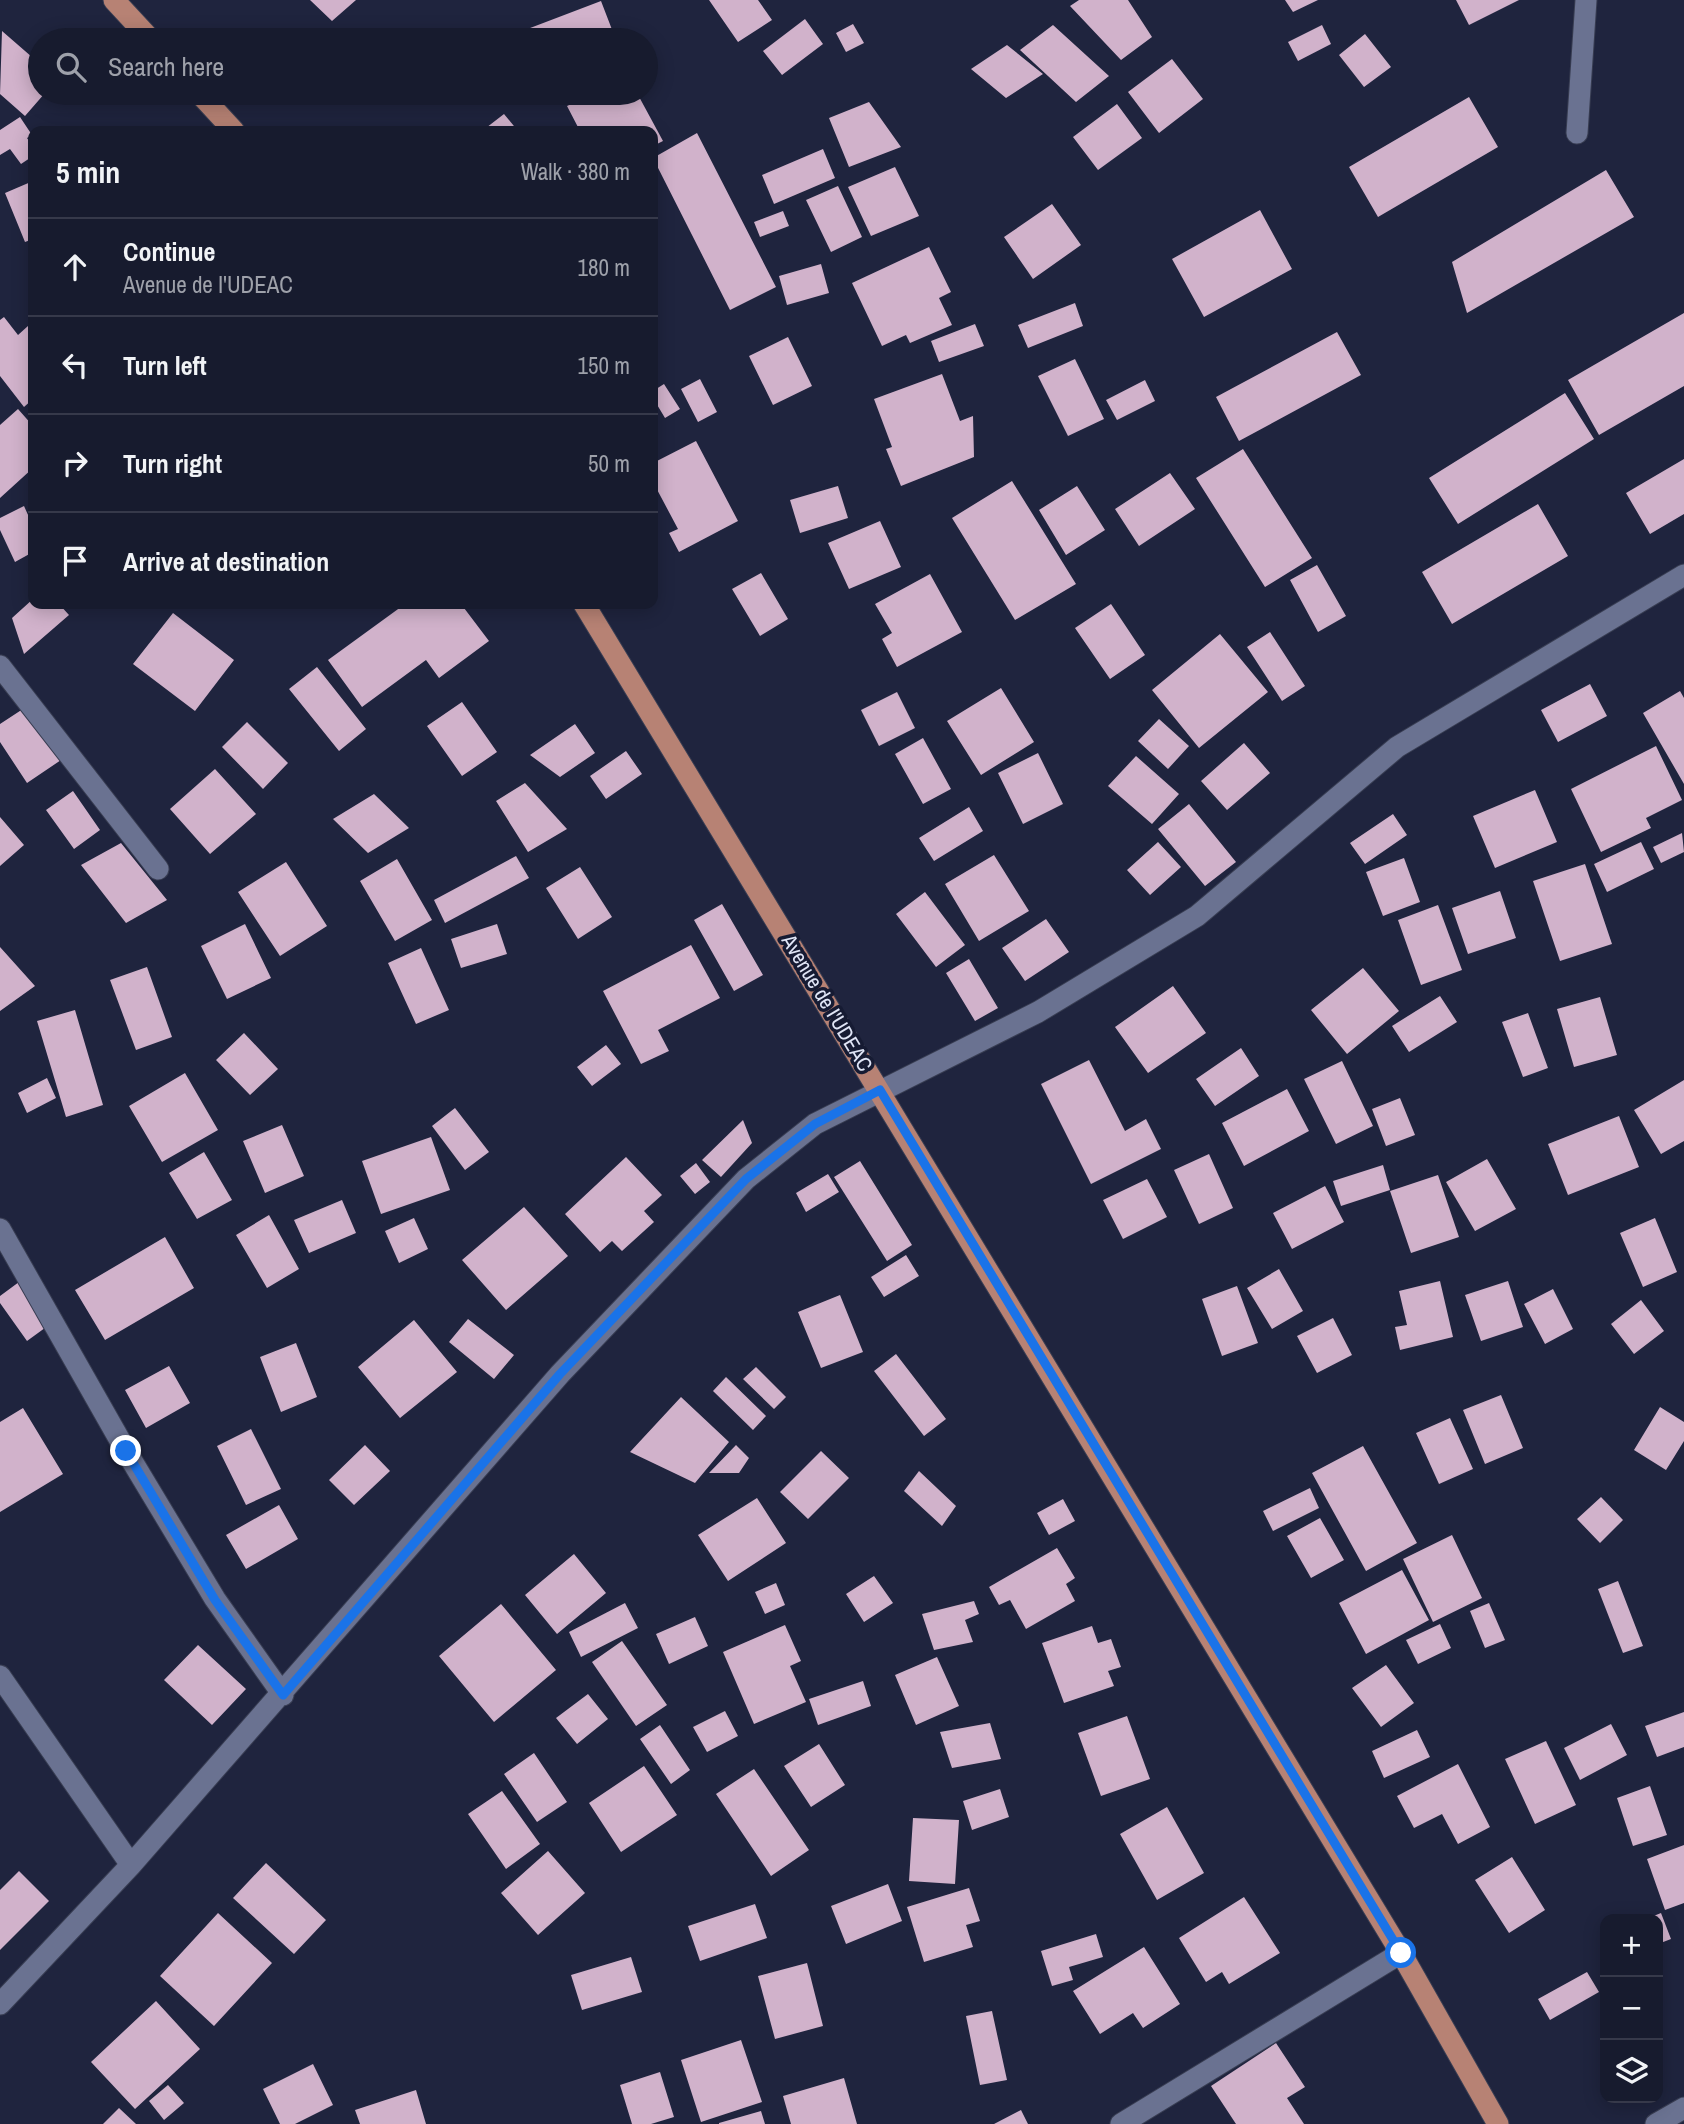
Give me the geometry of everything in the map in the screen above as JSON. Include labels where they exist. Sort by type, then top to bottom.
[{"type":"main road","points":[[114,0],[140,28]]},
{"type":"main road","points":[[210,105],[229,126]]},
{"type":"main road","name":"Avenue de I'UDEAC","points":[[587,609],[1401,1953],[1498,2124]]},
{"type":"street","points":[[1577,133],[1586,0]]},
{"type":"street","points":[[0,2004],[131,1865],[283,1695],[560,1374],[746,1179],[815,1124],[1038,1012],[1197,916],[1397,747],[1684,575]]},
{"type":"street","points":[[0,666],[158,869]]},
{"type":"street","points":[[0,1229],[126,1451],[215,1600],[283,1695]]},
{"type":"street","points":[[0,1676],[131,1865]]},
{"type":"street","points":[[1121,2124],[1401,1953]]},
{"type":"street","points":[[1656,2124],[1684,2108]]},
{"type":"building","points":[[310,0],[356,0],[332,21]]},
{"type":"building","points":[[709,0],[758,0],[772,20],[738,42]]},
{"type":"building","points":[[1079,0],[1128,0],[1152,37],[1121,60],[1070,6]]},
{"type":"building","points":[[1285,0],[1318,0],[1293,12]]},
{"type":"building","points":[[1456,0],[1519,0],[1469,25]]},
{"type":"building","points":[[601,1],[611,28],[530,28]]},
{"type":"building","points":[[805,19],[823,44],[782,75],[763,51]]},
{"type":"building","points":[[853,24],[864,43],[846,52],[836,33]]},
{"type":"building","points":[[1053,25],[1109,76],[1076,102],[1020,50]]},
{"type":"building","points":[[1322,25],[1331,44],[1298,61],[1288,42]]},
{"type":"building","points":[[2,31],[28,54],[28,105],[35,105],[25,116],[0,94]]},
{"type":"building","points":[[1365,34],[1391,67],[1364,87],[1339,55]]},
{"type":"building","points":[[1007,45],[1043,74],[1006,98],[971,69]]},
{"type":"building","points":[[1172,59],[1203,99],[1159,133],[1128,92]]},
{"type":"building","points":[[1469,97],[1498,147],[1378,217],[1349,167]]},
{"type":"building","points":[[869,102],[901,147],[849,167],[829,118]]},
{"type":"building","points":[[1117,104],[1142,138],[1098,170],[1073,137]]},
{"type":"building","points":[[644,105],[655,126],[577,126],[567,106]]},
{"type":"building","points":[[504,114],[514,126],[488,126]]},
{"type":"building","points":[[20,117],[28,129],[28,159],[21,164],[10,149],[0,155],[0,130]]},
{"type":"building","points":[[697,133],[776,287],[730,310],[658,168],[658,155]]},
{"type":"building","points":[[823,149],[835,178],[774,204],[762,175]]},
{"type":"building","points":[[895,167],[919,216],[871,236],[848,187]]},
{"type":"building","points":[[1606,170],[1634,217],[1467,313],[1452,262]]},
{"type":"building","points":[[28,183],[28,241],[25,242],[5,193]]},
{"type":"building","points":[[838,186],[862,237],[831,252],[806,200]]},
{"type":"building","points":[[1052,204],[1081,245],[1033,279],[1004,237]]},
{"type":"building","points":[[1260,210],[1292,269],[1204,317],[1172,259]]},
{"type":"building","points":[[783,211],[789,226],[760,237],[754,222]]},
{"type":"building","points":[[929,247],[951,292],[939,298],[952,325],[910,343],[906,335],[882,346],[852,283]]},
{"type":"building","points":[[821,264],[829,293],[787,305],[779,276]]},
{"type":"building","points":[[1075,303],[1083,326],[1028,348],[1018,325]]},
{"type":"building","points":[[1684,313],[1684,386],[1599,435],[1568,380]]},
{"type":"building","points":[[4,317],[18,335],[28,326],[28,403],[24,407],[0,376],[0,320]]},
{"type":"building","points":[[975,324],[984,346],[939,362],[931,341]]},
{"type":"building","points":[[1337,332],[1361,375],[1239,441],[1216,397]]},
{"type":"building","points":[[788,337],[812,386],[773,405],[749,356]]},
{"type":"building","points":[[1075,359],[1104,419],[1068,436],[1038,376]]},
{"type":"building","points":[[942,374],[960,421],[973,416],[974,457],[901,486],[886,449],[892,447],[874,399]]},
{"type":"building","points":[[700,379],[717,412],[698,422],[681,389]]},
{"type":"building","points":[[1145,380],[1155,401],[1117,420],[1106,400]]},
{"type":"building","points":[[664,384],[680,409],[665,418],[658,406],[658,388]]},
{"type":"building","points":[[1565,393],[1594,439],[1458,524],[1429,478]]},
{"type":"building","points":[[18,409],[28,420],[28,473],[0,498],[0,425]]},
{"type":"building","points":[[696,441],[738,521],[679,552],[669,533],[678,529],[658,491],[658,460]]},
{"type":"building","points":[[1243,449],[1312,558],[1265,587],[1196,478]]},
{"type":"building","points":[[1684,459],[1684,514],[1650,534],[1626,493]]},
{"type":"building","points":[[1170,473],[1195,509],[1139,546],[1115,509]]},
{"type":"building","points":[[1012,481],[1076,584],[1015,620],[952,518]]},
{"type":"building","points":[[838,486],[848,518],[800,533],[790,500]]},
{"type":"building","points":[[1077,486],[1105,530],[1066,555],[1039,510]]},
{"type":"building","points":[[1538,504],[1568,556],[1452,624],[1422,572]]},
{"type":"building","points":[[24,506],[28,515],[28,555],[15,562],[0,530],[0,518]]},
{"type":"building","points":[[880,521],[901,567],[849,589],[828,543]]},
{"type":"building","points":[[1317,565],[1346,616],[1318,632],[1290,580]]},
{"type":"building","points":[[761,573],[788,619],[760,636],[732,589]]},
{"type":"building","points":[[930,574],[962,632],[897,667],[882,639],[892,633],[875,604]]},
{"type":"building","points":[[28,604],[28,609],[64,609],[69,615],[24,654],[12,618]]},
{"type":"building","points":[[1111,604],[1145,655],[1110,679],[1075,628]]},
{"type":"building","points":[[398,609],[465,609],[489,641],[439,678],[426,660],[362,707],[328,660]]},
{"type":"building","points":[[173,613],[234,660],[195,711],[133,664]]},
{"type":"building","points":[[1270,632],[1305,686],[1282,701],[1247,647]]},
{"type":"building","points":[[1220,634],[1268,692],[1199,748],[1152,690]]},
{"type":"building","points":[[317,667],[366,729],[339,751],[289,689]]},
{"type":"building","points":[[1590,684],[1607,716],[1558,742],[1541,710]]},
{"type":"building","points":[[1001,688],[1034,742],[981,775],[947,721]]},
{"type":"building","points":[[1680,691],[1684,698],[1684,784],[1643,713]]},
{"type":"building","points":[[897,692],[915,728],[879,746],[861,710]]},
{"type":"building","points":[[462,702],[497,752],[462,776],[427,726]]},
{"type":"building","points":[[29,705],[64,758],[27,783],[0,742],[0,724]]},
{"type":"building","points":[[1159,719],[1189,746],[1168,769],[1138,741]]},
{"type":"building","points":[[247,722],[288,763],[263,789],[222,747]]},
{"type":"building","points":[[575,724],[595,753],[560,777],[530,755]]},
{"type":"building","points":[[923,738],[951,789],[923,804],[895,754]]},
{"type":"building","points":[[1244,743],[1270,773],[1227,810],[1201,781]]},
{"type":"building","points":[[1656,746],[1682,800],[1646,818],[1651,828],[1601,852],[1571,789]]},
{"type":"building","points":[[626,751],[642,774],[606,799],[590,776]]},
{"type":"building","points":[[1038,753],[1063,804],[1023,824],[998,773]]},
{"type":"building","points":[[1136,756],[1179,794],[1152,824],[1108,786]]},
{"type":"building","points":[[215,769],[256,814],[210,854],[170,809]]},
{"type":"building","points":[[525,783],[567,829],[528,852],[496,801]]},
{"type":"building","points":[[1535,790],[1557,842],[1495,868],[1473,816]]},
{"type":"building","points":[[73,791],[100,830],[74,849],[46,810]]},
{"type":"building","points":[[374,794],[409,828],[368,853],[333,819]]},
{"type":"building","points":[[1189,804],[1236,862],[1205,886],[1158,829]]},
{"type":"building","points":[[969,807],[983,831],[934,861],[919,838]]},
{"type":"building","points":[[1393,814],[1407,835],[1365,864],[1350,843]]},
{"type":"building","points":[[0,817],[24,845],[0,866]]},
{"type":"building","points":[[1682,833],[1684,852],[1661,863],[1653,847]]},
{"type":"building","points":[[1158,842],[1181,867],[1150,895],[1127,870]]},
{"type":"building","points":[[1641,842],[1654,869],[1607,892],[1594,864]]},
{"type":"building","points":[[121,843],[167,900],[126,923],[81,865]]},
{"type":"building","points":[[994,855],[1029,911],[979,941],[945,884]]},
{"type":"building","points":[[516,856],[529,878],[445,923],[434,900]]},
{"type":"building","points":[[1404,858],[1420,902],[1383,916],[1366,872]]},
{"type":"building","points":[[397,859],[432,920],[395,941],[360,881]]},
{"type":"building","points":[[286,862],[327,926],[280,956],[238,892]]},
{"type":"building","points":[[1585,864],[1612,944],[1560,961],[1533,881]]},
{"type":"building","points":[[580,867],[612,917],[578,939],[546,888]]},
{"type":"building","points":[[1500,891],[1516,938],[1468,954],[1452,908]]},
{"type":"building","points":[[925,892],[965,945],[936,967],[896,914]]},
{"type":"building","points":[[722,904],[763,975],[734,991],[694,920]]},
{"type":"building","points":[[1438,905],[1462,970],[1421,985],[1398,920]]},
{"type":"building","points":[[1046,919],[1069,952],[1025,981],[1002,948]]},
{"type":"building","points":[[245,924],[271,978],[227,999],[201,946]]},
{"type":"building","points":[[497,924],[507,954],[461,968],[451,939]]},
{"type":"building","points":[[691,945],[720,998],[658,1030],[669,1051],[641,1064],[603,991]]},
{"type":"building","points":[[0,947],[35,986],[0,1011]]},
{"type":"building","points":[[421,948],[449,1010],[416,1024],[388,963]]},
{"type":"building","points":[[969,959],[998,1008],[975,1021],[946,973]]},
{"type":"building","points":[[147,967],[172,1037],[136,1050],[110,980]]},
{"type":"building","points":[[1363,968],[1399,1011],[1347,1054],[1311,1010]]},
{"type":"building","points":[[1173,986],[1206,1033],[1148,1073],[1115,1027]]},
{"type":"building","points":[[1440,996],[1457,1022],[1409,1052],[1392,1026]]},
{"type":"building","points":[[1600,997],[1617,1055],[1574,1067],[1557,1009]]},
{"type":"building","points":[[75,1010],[103,1105],[66,1117],[37,1021]]},
{"type":"building","points":[[1528,1013],[1548,1068],[1523,1077],[1502,1022]]},
{"type":"building","points":[[244,1033],[278,1069],[250,1095],[216,1060]]},
{"type":"building","points":[[606,1045],[621,1064],[592,1086],[577,1067]]},
{"type":"building","points":[[1241,1048],[1259,1076],[1215,1106],[1196,1079]]},
{"type":"building","points":[[1089,1060],[1125,1131],[1146,1119],[1161,1149],[1091,1184],[1041,1084]]},
{"type":"building","points":[[1342,1061],[1373,1126],[1336,1144],[1304,1079]]},
{"type":"building","points":[[185,1073],[218,1130],[162,1162],[129,1106]]},
{"type":"building","points":[[47,1078],[56,1098],[27,1113],[18,1093]]},
{"type":"building","points":[[1684,1080],[1684,1141],[1661,1154],[1634,1110]]},
{"type":"building","points":[[1287,1089],[1309,1131],[1244,1166],[1222,1123]]},
{"type":"building","points":[[1400,1098],[1415,1135],[1386,1146],[1372,1109]]},
{"type":"building","points":[[455,1108],[489,1152],[465,1170],[432,1126]]},
{"type":"building","points":[[1619,1116],[1639,1167],[1568,1195],[1548,1144]]},
{"type":"building","points":[[743,1120],[752,1143],[721,1177],[702,1160]]},
{"type":"building","points":[[282,1125],[304,1176],[265,1193],[243,1141]]},
{"type":"building","points":[[431,1137],[450,1190],[381,1214],[362,1161]]},
{"type":"building","points":[[204,1152],[232,1200],[197,1219],[169,1173]]},
{"type":"building","points":[[1209,1154],[1233,1208],[1199,1224],[1174,1170]]},
{"type":"building","points":[[626,1157],[662,1195],[644,1211],[654,1222],[622,1251],[612,1241],[600,1252],[565,1214]]},
{"type":"building","points":[[1487,1159],[1516,1209],[1475,1231],[1446,1182]]},
{"type":"building","points":[[860,1161],[912,1245],[887,1261],[834,1177]]},
{"type":"building","points":[[696,1163],[710,1182],[695,1194],[680,1176]]},
{"type":"building","points":[[1383,1165],[1390,1190],[1341,1206],[1333,1181]]},
{"type":"building","points":[[828,1174],[839,1192],[806,1212],[796,1193]]},
{"type":"building","points":[[1438,1175],[1459,1237],[1411,1253],[1390,1191]]},
{"type":"building","points":[[1147,1179],[1167,1217],[1123,1239],[1103,1200]]},
{"type":"building","points":[[1325,1186],[1344,1222],[1292,1249],[1273,1213]]},
{"type":"building","points":[[342,1200],[356,1233],[309,1253],[294,1220]]},
{"type":"building","points":[[524,1207],[568,1256],[506,1310],[462,1260]]},
{"type":"building","points":[[269,1215],[299,1269],[267,1288],[236,1235]]},
{"type":"building","points":[[414,1218],[428,1249],[399,1263],[385,1231]]},
{"type":"building","points":[[1655,1218],[1677,1272],[1643,1287],[1620,1233]]},
{"type":"building","points":[[165,1237],[194,1288],[105,1340],[75,1290]]},
{"type":"building","points":[[906,1255],[919,1276],[884,1297],[871,1277]]},
{"type":"building","points":[[1279,1269],[1303,1311],[1272,1329],[1247,1288]]},
{"type":"building","points":[[1440,1281],[1453,1337],[1400,1350],[1395,1327],[1407,1325],[1399,1291]]},
{"type":"building","points":[[1508,1281],[1523,1327],[1481,1341],[1465,1295]]},
{"type":"building","points":[[19,1282],[49,1325],[27,1341],[0,1303],[0,1296]]},
{"type":"building","points":[[1237,1286],[1258,1343],[1222,1356],[1202,1299]]},
{"type":"building","points":[[1553,1289],[1573,1329],[1545,1344],[1524,1304]]},
{"type":"building","points":[[840,1295],[863,1352],[821,1368],[798,1312]]},
{"type":"building","points":[[1641,1300],[1664,1331],[1634,1354],[1611,1324]]},
{"type":"building","points":[[1333,1318],[1352,1355],[1317,1373],[1297,1336]]},
{"type":"building","points":[[468,1319],[514,1355],[494,1379],[449,1342]]},
{"type":"building","points":[[414,1320],[457,1372],[400,1418],[358,1367]]},
{"type":"building","points":[[296,1343],[317,1397],[281,1412],[260,1357]]},
{"type":"building","points":[[896,1354],[946,1419],[924,1436],[874,1371]]},
{"type":"building","points":[[169,1366],[190,1403],[146,1428],[125,1390]]},
{"type":"building","points":[[756,1367],[786,1397],[774,1409],[743,1379]]},
{"type":"building","points":[[726,1377],[766,1416],[753,1430],[713,1391]]},
{"type":"building","points":[[1501,1395],[1523,1448],[1485,1464],[1463,1410]]},
{"type":"building","points":[[681,1397],[729,1442],[695,1483],[630,1452]]},
{"type":"building","points":[[1660,1407],[1684,1422],[1684,1441],[1666,1470],[1634,1450]]},
{"type":"building","points":[[23,1408],[63,1474],[0,1512],[0,1422]]},
{"type":"building","points":[[1450,1418],[1473,1469],[1439,1484],[1416,1433]]},
{"type":"building","points":[[251,1429],[281,1489],[246,1505],[217,1446]]},
{"type":"building","points":[[365,1445],[390,1471],[354,1505],[329,1480]]},
{"type":"building","points":[[736,1445],[749,1458],[739,1473],[709,1473]]},
{"type":"building","points":[[1363,1446],[1417,1543],[1366,1571],[1312,1473]]},
{"type":"building","points":[[821,1451],[849,1478],[808,1519],[780,1492]]},
{"type":"building","points":[[919,1471],[956,1506],[942,1526],[904,1491]]},
{"type":"building","points":[[1310,1488],[1319,1508],[1273,1531],[1263,1511]]},
{"type":"building","points":[[1601,1497],[1623,1520],[1600,1543],[1577,1519]]},
{"type":"building","points":[[757,1498],[786,1543],[728,1581],[698,1535]]},
{"type":"building","points":[[1063,1499],[1075,1521],[1049,1535],[1037,1513]]},
{"type":"building","points":[[279,1505],[298,1539],[246,1569],[226,1535]]},
{"type":"building","points":[[1320,1518],[1344,1560],[1311,1578],[1287,1536]]},
{"type":"building","points":[[1452,1535],[1482,1598],[1433,1622],[1403,1559]]},
{"type":"building","points":[[1057,1548],[1075,1578],[1066,1584],[1075,1601],[1026,1629],[1010,1600],[999,1605],[989,1587]]},
{"type":"building","points":[[574,1554],[606,1593],[557,1634],[525,1595]]},
{"type":"building","points":[[1402,1570],[1429,1620],[1366,1654],[1339,1603]]},
{"type":"building","points":[[874,1576],[893,1603],[864,1622],[846,1594]]},
{"type":"building","points":[[1618,1581],[1643,1646],[1623,1653],[1598,1589]]},
{"type":"building","points":[[776,1583],[785,1605],[765,1614],[755,1592]]},
{"type":"building","points":[[974,1601],[979,1614],[965,1620],[973,1642],[934,1650],[922,1614]]},
{"type":"building","points":[[625,1603],[638,1628],[581,1657],[569,1632]]},
{"type":"building","points":[[1489,1603],[1505,1640],[1485,1648],[1470,1611]]},
{"type":"building","points":[[501,1604],[556,1670],[494,1722],[439,1656]]},
{"type":"building","points":[[695,1617],[708,1646],[669,1664],[656,1634]]},
{"type":"building","points":[[1440,1624],[1451,1648],[1418,1664],[1406,1640]]},
{"type":"building","points":[[785,1625],[801,1661],[790,1666],[806,1702],[754,1724],[723,1652]]},
{"type":"building","points":[[1092,1626],[1098,1643],[1111,1639],[1121,1667],[1108,1671],[1114,1686],[1064,1703],[1042,1643]]},
{"type":"building","points":[[622,1641],[667,1705],[636,1726],[592,1662]]},
{"type":"building","points":[[198,1645],[246,1689],[212,1725],[164,1680]]},
{"type":"building","points":[[937,1657],[959,1706],[916,1725],[895,1675]]},
{"type":"building","points":[[1386,1665],[1414,1703],[1381,1727],[1352,1688]]},
{"type":"building","points":[[863,1681],[871,1706],[818,1725],[809,1699]]},
{"type":"building","points":[[588,1694],[608,1719],[577,1744],[556,1718]]},
{"type":"building","points":[[725,1711],[738,1736],[707,1752],[693,1727]]},
{"type":"building","points":[[1684,1712],[1684,1747],[1657,1757],[1645,1726]]},
{"type":"building","points":[[1127,1716],[1150,1779],[1101,1796],[1078,1733]]},
{"type":"building","points":[[990,1723],[1001,1759],[952,1768],[940,1732]]},
{"type":"building","points":[[1611,1724],[1627,1755],[1580,1780],[1564,1748]]},
{"type":"building","points":[[660,1725],[690,1770],[671,1784],[640,1739]]},
{"type":"building","points":[[1417,1730],[1430,1757],[1384,1778],[1372,1751]]},
{"type":"building","points":[[1546,1741],[1576,1805],[1535,1824],[1505,1759]]},
{"type":"building","points":[[819,1744],[845,1785],[811,1807],[784,1766]]},
{"type":"building","points":[[534,1753],[567,1802],[537,1822],[504,1774]]},
{"type":"building","points":[[1458,1764],[1490,1827],[1458,1844],[1442,1814],[1414,1828],[1397,1796]]},
{"type":"building","points":[[644,1766],[677,1815],[621,1852],[589,1803]]},
{"type":"building","points":[[754,1769],[809,1850],[771,1876],[716,1794]]},
{"type":"building","points":[[1650,1786],[1667,1835],[1633,1846],[1617,1798]]},
{"type":"building","points":[[1000,1789],[1009,1817],[972,1830],[963,1801]]},
{"type":"building","points":[[502,1791],[540,1844],[506,1869],[468,1814]]},
{"type":"building","points":[[1167,1807],[1204,1873],[1157,1900],[1120,1834]]},
{"type":"building","points":[[913,1818],[959,1820],[955,1884],[909,1881]]},
{"type":"building","points":[[1684,1845],[1684,1903],[1665,1910],[1647,1859]]},
{"type":"building","points":[[548,1851],[585,1893],[538,1935],[501,1893]]},
{"type":"building","points":[[1512,1857],[1545,1910],[1509,1933],[1475,1880]]},
{"type":"building","points":[[266,1863],[326,1920],[294,1954],[233,1898]]},
{"type":"building","points":[[19,1871],[49,1901],[0,1950],[0,1890]]},
{"type":"building","points":[[888,1884],[902,1921],[846,1944],[831,1906]]},
{"type":"building","points":[[969,1888],[980,1921],[966,1925],[973,1947],[924,1962],[907,1907]]},
{"type":"building","points":[[1244,1897],[1280,1953],[1229,1984],[1222,1972],[1206,1982],[1179,1938]]},
{"type":"building","points":[[755,1904],[767,1938],[700,1961],[688,1926]]},
{"type":"building","points":[[218,1913],[272,1963],[214,2026],[160,1976]]},
{"type":"building","points":[[1663,1918],[1671,1939],[1663,1942]]},
{"type":"building","points":[[1096,1934],[1103,1957],[1069,1967],[1073,1980],[1052,1986],[1041,1951]]},
{"type":"building","points":[[1144,1947],[1180,2004],[1143,2028],[1133,2013],[1100,2034],[1073,1991]]},
{"type":"building","points":[[631,1957],[642,1992],[582,2010],[571,1975]]},
{"type":"building","points":[[807,1963],[823,2026],[775,2039],[758,1976]]},
{"type":"building","points":[[1587,1972],[1599,1992],[1550,2020],[1538,1999]]},
{"type":"building","points":[[156,2001],[200,2049],[135,2109],[91,2062]]},
{"type":"building","points":[[992,2011],[1007,2080],[980,2085],[966,2016]]},
{"type":"building","points":[[741,2040],[762,2102],[701,2122],[681,2060]]},
{"type":"building","points":[[1276,2043],[1305,2087],[1287,2098],[1304,2124],[1236,2124],[1211,2086]]},
{"type":"building","points":[[313,2064],[333,2105],[295,2124],[280,2124],[263,2089]]},
{"type":"building","points":[[660,2072],[674,2117],[651,2124],[632,2124],[620,2085]]},
{"type":"building","points":[[844,2078],[857,2124],[791,2124],[783,2096]]},
{"type":"building","points":[[168,2085],[184,2103],[164,2120],[149,2101]]},
{"type":"building","points":[[416,2090],[426,2124],[360,2124],[355,2110]]},
{"type":"building","points":[[119,2108],[136,2124],[103,2124]]},
{"type":"building","points":[[1021,2110],[1028,2124],[994,2124]]},
{"type":"building","points":[[761,2111],[765,2124],[719,2124],[719,2123]]},
{"type":"route","points":[[126,1451],[215,1600],[283,1695],[424,1527],[560,1374],[746,1179],[815,1124],[880,1090],[1401,1953]]}]
